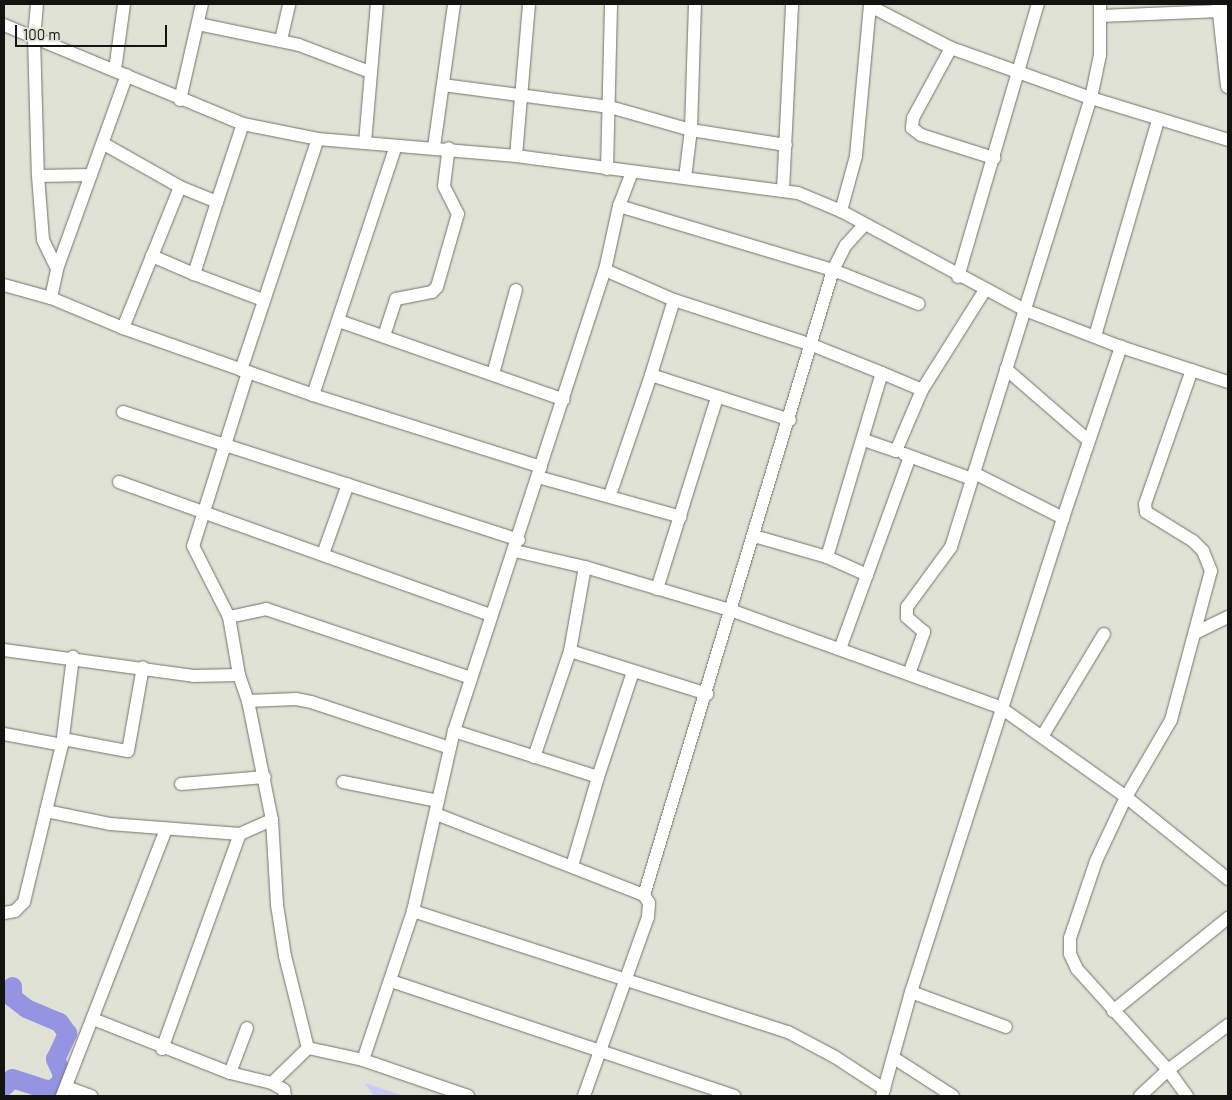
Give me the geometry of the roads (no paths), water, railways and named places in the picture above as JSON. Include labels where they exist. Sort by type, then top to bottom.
[{"type":"main road","points":[[1220,8],[1226,34],[1228,86]]},
{"type":"street","points":[[37,4],[34,37],[38,176],[43,240],[57,268]]},
{"type":"street","points":[[51,298],[57,268],[104,144],[121,73],[124,4]]},
{"type":"street","points":[[180,100],[202,4]]},
{"type":"street","points":[[281,40],[289,4]]},
{"type":"street","points":[[366,143],[370,72],[377,4]]},
{"type":"street","points":[[434,147],[454,4]]},
{"type":"street","points":[[516,156],[529,4]]},
{"type":"street","points":[[607,169],[611,4]]},
{"type":"street","points":[[685,178],[691,130],[695,4]]},
{"type":"street","points":[[783,190],[792,4]]},
{"type":"street","points":[[958,276],[1038,4]]},
{"type":"street","points":[[841,211],[856,156],[870,5],[951,48],[1091,98],[1228,140]]},
{"type":"street","points":[[909,674],[924,632],[907,617],[907,607],[951,547],[1091,98],[1100,55],[1100,10],[1220,8]]},
{"type":"street","points":[[198,24],[281,40],[370,72]]},
{"type":"street","points":[[4,25],[121,73],[180,100],[243,124],[318,139],[396,146],[449,148],[783,190],[841,211],[958,276],[1025,310],[1121,347],[1228,382]]},
{"type":"street","points":[[951,48],[913,118],[912,128],[921,135],[994,158]]},
{"type":"street","points":[[443,85],[610,107],[691,130],[786,145]]},
{"type":"street","points":[[1095,336],[1158,120]]},
{"type":"street","points":[[194,274],[243,124]]},
{"type":"street","points":[[308,1048],[285,956],[278,905],[272,820],[265,776],[248,701],[239,675],[228,618],[193,546],[205,514],[263,300],[318,139]]},
{"type":"street","points":[[104,144],[180,187],[217,202]]},
{"type":"street","points":[[313,395],[396,146]]},
{"type":"street","points":[[384,336],[396,299],[432,292],[437,288],[458,214],[444,186],[449,148]]},
{"type":"street","points":[[363,1060],[391,981],[412,911],[454,731],[564,400],[605,270],[619,206],[632,172]]},
{"type":"street","points":[[38,176],[91,175]]},
{"type":"street","points":[[123,328],[180,187]]},
{"type":"street","points":[[619,206],[833,270],[919,304]]},
{"type":"street","points":[[644,896],[707,694],[730,610],[790,420],[833,270],[846,245],[865,224]]},
{"type":"street","points":[[152,256],[263,300]]},
{"type":"street","points":[[605,270],[674,300],[812,345],[922,390]]},
{"type":"street","points":[[4,285],[51,298],[123,328],[313,395],[540,472],[681,516]]},
{"type":"street","points":[[493,374],[516,290]]},
{"type":"street","points":[[896,451],[922,390],[985,290]]},
{"type":"street","points":[[610,495],[651,375],[674,300]]},
{"type":"street","points":[[339,321],[564,400]]},
{"type":"street","points":[[412,911],[788,1032],[836,1057],[883,1093],[911,992],[1000,707],[1088,440],[1121,347]]},
{"type":"street","points":[[1006,369],[1088,440]]},
{"type":"street","points":[[1187,1096],[1168,1070],[1077,969],[1070,954],[1070,938],[1089,878],[1126,797],[1171,720],[1197,632],[1211,571],[1208,560],[1193,541],[1151,517],[1146,512],[1146,504],[1192,370]]},
{"type":"street","points":[[827,557],[864,440],[882,373]]},
{"type":"street","points":[[651,375],[717,398],[790,420]]},
{"type":"street","points":[[657,589],[717,398]]},
{"type":"street","points":[[123,412],[348,484],[517,545],[730,610],[1000,707],[1043,735],[1126,797],[1228,879]]},
{"type":"street","points":[[864,440],[910,457],[973,476],[1063,518]]},
{"type":"street","points":[[840,649],[910,457]]},
{"type":"street","points":[[119,482],[491,615]]},
{"type":"street","points":[[323,554],[348,484]]},
{"type":"street","points":[[754,536],[827,557],[867,575]]},
{"type":"street","points":[[534,758],[570,651],[585,567]]},
{"type":"street","points":[[228,618],[266,609],[471,678]]},
{"type":"street","points":[[1197,632],[1228,617]]},
{"type":"street","points":[[1043,735],[1104,634]]},
{"type":"street","points":[[4,650],[143,666],[193,676],[239,675]]},
{"type":"street","points":[[570,651],[707,694]]},
{"type":"street","points":[[4,913],[15,911],[24,902],[62,742],[73,657]]},
{"type":"street","points":[[4,734],[128,751],[143,666]]},
{"type":"street","points":[[572,866],[598,777],[633,672]]},
{"type":"street","points":[[248,701],[296,699],[311,702],[450,748]]},
{"type":"street","points":[[454,731],[598,777]]},
{"type":"street","points":[[181,784],[265,776]]},
{"type":"street","points":[[343,782],[438,801]]},
{"type":"street","points":[[46,811],[110,824],[240,834],[272,820]]},
{"type":"street","points":[[436,814],[572,866],[644,896],[649,903],[648,917],[584,1096]]},
{"type":"street","points":[[91,1096],[64,1092],[166,829]]},
{"type":"street","points":[[162,1049],[240,834]]},
{"type":"street","points":[[1113,1011],[1228,918]]},
{"type":"street","points":[[391,981],[734,1096]]},
{"type":"street","points":[[911,992],[1006,1027]]},
{"type":"street","points":[[93,1019],[162,1049],[230,1073],[272,1083],[284,1090],[285,1096]]},
{"type":"street","points":[[1140,1096],[1168,1070],[1228,1025]]},
{"type":"street","points":[[230,1073],[247,1028]]},
{"type":"street","points":[[308,1048],[363,1060],[468,1096]]},
{"type":"street","points":[[272,1083],[308,1048]]},
{"type":"street","points":[[894,1058],[953,1096]]},
{"type":"waterway","points":[[4,1086],[12,1078],[50,1090],[60,1083],[62,1074],[55,1059],[67,1033],[59,1022],[26,1008],[12,997],[12,986]]}]
